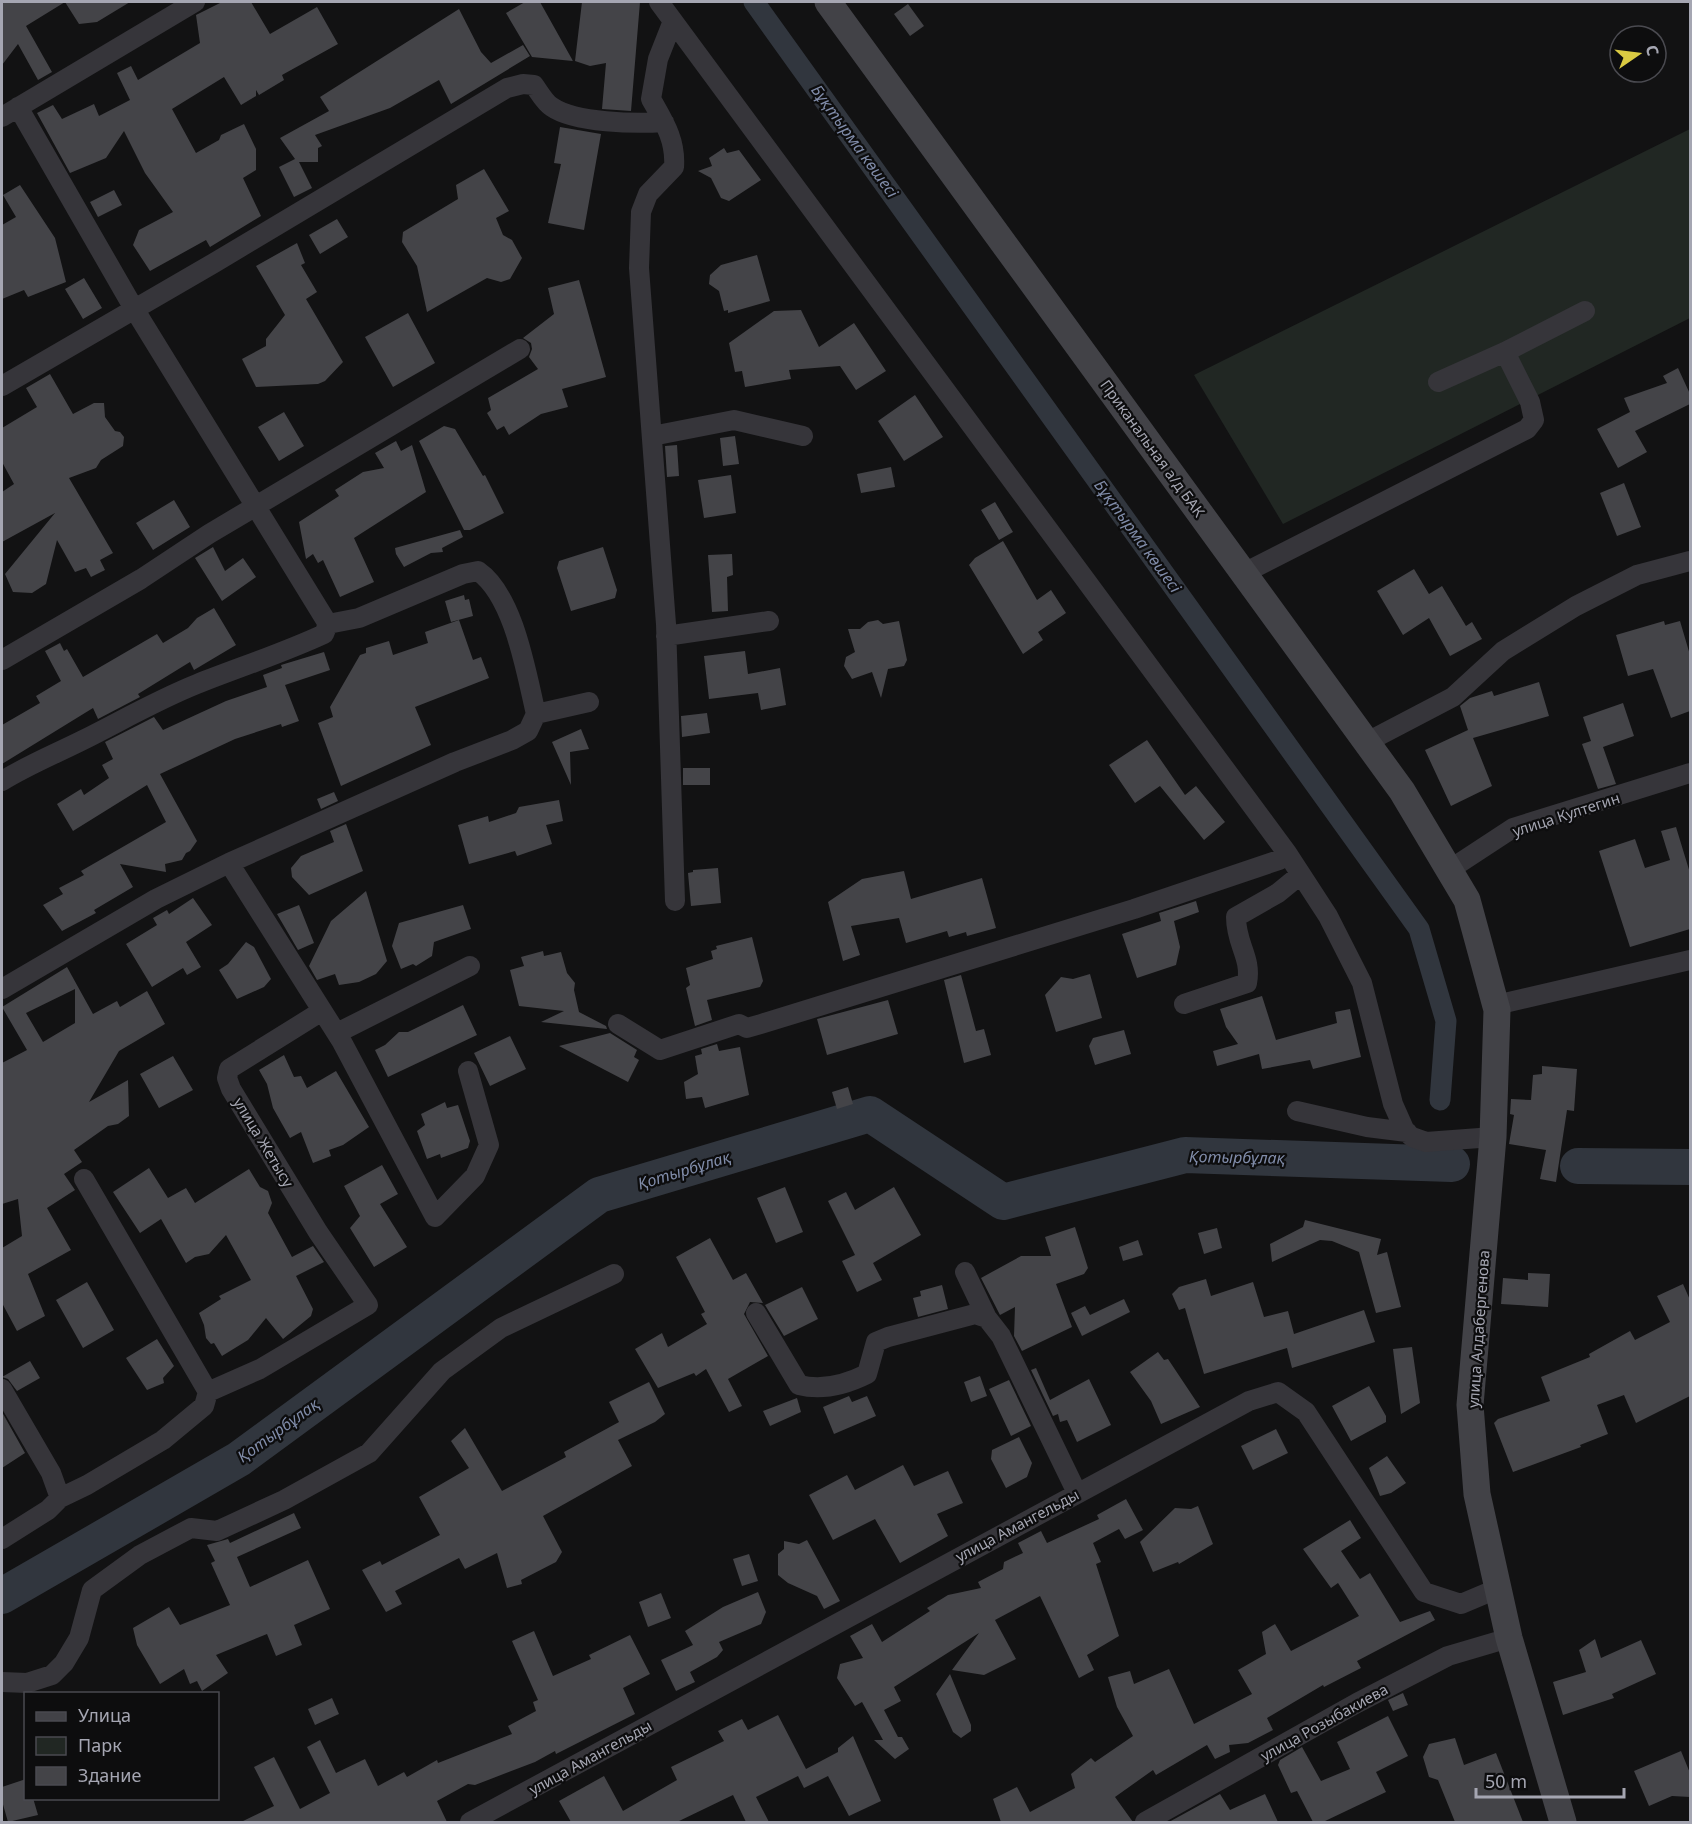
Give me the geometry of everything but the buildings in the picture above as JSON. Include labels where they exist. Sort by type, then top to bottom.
[{"type":"main road","name":"Приканальная а/д БАК","points":[[828,2],[1402,790],[1467,900]]},
{"type":"main road","name":"улица Алдабергенова","points":[[1467,900],[1496,1005],[1494,1137],[1470,1405],[1477,1494],[1509,1638],[1563,1822]]},
{"type":"street","points":[[195,2],[10,112],[328,624]]},
{"type":"street","points":[[659,2],[1287,853],[1328,916],[1362,982],[1393,1104],[1407,1132]]},
{"type":"street","points":[[674,21],[658,59],[651,99],[664,122],[675,150],[674,167],[648,194],[641,212],[639,268],[666,636],[675,902]]},
{"type":"street","points":[[2,386],[214,263],[507,88],[523,84],[534,85],[550,107],[565,113],[631,124],[664,122]]},
{"type":"street","points":[[1438,382],[1505,352],[1585,311]]},
{"type":"street","points":[[2,660],[141,579],[209,534],[520,349]]},
{"type":"street","points":[[1244,573],[1527,429],[1534,420],[1530,402],[1505,352]]},
{"type":"street","points":[[652,436],[735,420],[803,436]]},
{"type":"street","points":[[1367,742],[1453,697],[1503,651],[1576,606],[1637,575],[1690,561]]},
{"type":"street","points":[[2,989],[156,899],[229,863],[528,731],[536,714],[504,603],[491,580],[478,571],[464,574],[358,618],[328,624]]},
{"type":"street","points":[[666,636],[769,621]]},
{"type":"street","points":[[2,781],[39,759],[197,684],[282,654],[324,634],[328,624]]},
{"type":"street","points":[[536,714],[590,702]]},
{"type":"street","name":"улица Култегин","points":[[1449,870],[1513,828],[1690,773]]},
{"type":"street","points":[[618,1024],[660,1050],[739,1024],[747,1028],[1134,909],[1279,860],[1287,853]]},
{"type":"street","points":[[229,863],[337,1033],[435,1217],[476,1176],[489,1145],[468,1071]]},
{"type":"street","points":[[1184,1004],[1247,983],[1250,968],[1236,934],[1236,917],[1278,893],[1300,875]]},
{"type":"street","points":[[1496,1005],[1690,960]]},
{"type":"street","points":[[337,1033],[470,966]]},
{"type":"street","name":"улица Жетысу","points":[[208,1392],[260,1369],[368,1305],[318,1232],[231,1089],[227,1078],[229,1069],[322,1011]]},
{"type":"street","points":[[1297,1111],[1367,1127],[1407,1132],[1426,1142],[1494,1137]]},
{"type":"street","points":[[2,1539],[48,1510],[60,1498],[87,1485],[163,1440],[204,1406],[208,1392],[84,1179]]},
{"type":"street","points":[[965,1272],[987,1318],[1002,1336],[1077,1493]]},
{"type":"street","points":[[2,1682],[27,1683],[52,1675],[64,1663],[79,1638],[92,1590],[140,1555],[191,1528],[217,1531],[284,1500],[369,1453],[442,1371],[501,1328],[614,1274]]},
{"type":"street","points":[[756,1313],[799,1385],[815,1389],[849,1383],[867,1374],[876,1342],[888,1336],[975,1314],[987,1318]]},
{"type":"street","points":[[2,1389],[51,1473],[60,1498]]},
{"type":"street","name":"улица Амангельды","points":[[470,1822],[1249,1401],[1278,1392],[1306,1412],[1424,1592],[1461,1604],[1499,1588]]},
{"type":"street","name":"улица Розыбакиева","points":[[1145,1822],[1357,1703],[1448,1656],[1509,1638]]},
{"type":"green space","points":[[1690,129],[1690,318],[1283,524],[1194,375]]},
{"type":"waterway","name":"Бұқтырма көшесі","points":[[754,2],[1419,929],[1446,1021],[1440,1100]]},
{"type":"waterway","name":"Қотырбұлақ","points":[[2,1596],[239,1459],[599,1195],[870,1114],[1003,1202],[1185,1155],[1452,1164]]},
{"type":"waterway","name":"Қотырбұлақ","points":[[1578,1166],[1690,1167]]}]
